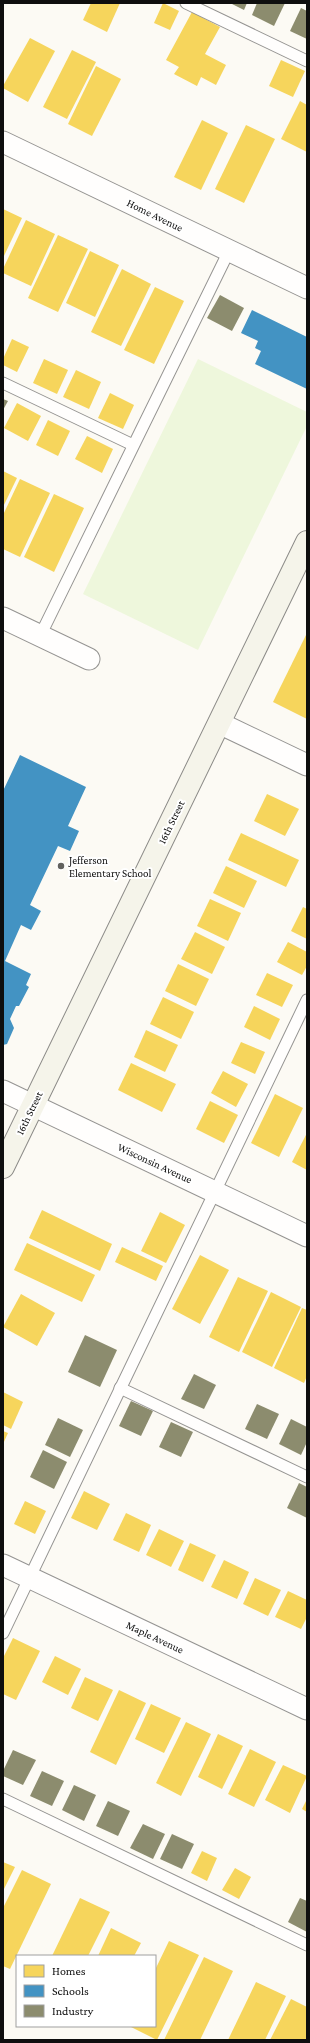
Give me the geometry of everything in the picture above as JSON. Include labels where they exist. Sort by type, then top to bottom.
[{"type":"street","name":"Home Avenue","points":[[3,142],[307,288]]},
{"type":"street","name":"16th Street","points":[[3,1167],[307,542]]},
{"type":"street","points":[[3,618],[89,659]]},
{"type":"street","points":[[219,723],[307,765]]},
{"type":"street","name":"Wisconsin Avenue","points":[[3,1091],[307,1236]]},
{"type":"street","name":"Maple Avenue","points":[[3,1565],[307,1709]]},
{"type":"lane","points":[[186,3],[307,61]]},
{"type":"lane","points":[[40,636],[229,251]]},
{"type":"lane","points":[[3,383],[133,445]]},
{"type":"lane","points":[[3,1632],[307,1000]]},
{"type":"lane","points":[[120,1388],[307,1477]]},
{"type":"lane","points":[[3,1799],[307,1945]]},
{"type":"green space","points":[[198,359],[307,412],[307,426],[198,650],[83,594]]},
{"type":"building: Homes","points":[[91,3],[120,3],[107,32],[83,20]]},
{"type":"building: Homes","points":[[163,3],[179,11],[170,30],[154,23]]},
{"type":"building: Homes","points":[[192,12],[220,27],[205,54],[226,65],[216,85],[201,77],[197,86],[174,74],[179,67],[166,60]]},
{"type":"building: Homes","points":[[30,38],[55,51],[28,102],[3,88],[3,86]]},
{"type":"building: Homes","points":[[72,50],[96,62],[67,119],[43,107]]},
{"type":"building: Homes","points":[[281,60],[305,71],[293,97],[269,86]]},
{"type":"building: Homes","points":[[96,66],[121,79],[92,136],[68,124]]},
{"type":"building: Homes","points":[[300,101],[307,105],[307,152],[281,139]]},
{"type":"building: Homes","points":[[202,120],[228,133],[201,190],[174,177]]},
{"type":"building: Homes","points":[[246,125],[275,139],[244,203],[215,189]]},
{"type":"building: Homes","points":[[3,209],[22,218],[3,258]]},
{"type":"building: Homes","points":[[26,220],[55,234],[31,286],[3,273],[3,269]]},
{"type":"building: Homes","points":[[58,235],[88,249],[58,312],[28,298]]},
{"type":"building: Homes","points":[[90,251],[119,265],[95,317],[66,303]]},
{"type":"building: Homes","points":[[122,269],[151,284],[121,346],[91,332]]},
{"type":"building: Homes","points":[[155,287],[184,301],[154,364],[124,350]]},
{"type":"building: Homes","points":[[12,339],[29,347],[17,372],[3,365],[3,359]]},
{"type":"building: Homes","points":[[44,359],[68,370],[57,394],[33,383]]},
{"type":"building: Homes","points":[[76,370],[101,382],[89,409],[63,397]]},
{"type":"building: Homes","points":[[110,393],[134,405],[123,429],[98,418]]},
{"type":"building: Homes","points":[[17,403],[41,416],[28,441],[4,428]]},
{"type":"building: Homes","points":[[48,420],[70,431],[58,456],[36,445]]},
{"type":"building: Homes","points":[[87,436],[113,449],[102,473],[75,459]]},
{"type":"building: Homes","points":[[3,471],[17,478],[3,507]]},
{"type":"building: Homes","points":[[20,479],[50,493],[20,557],[3,549],[3,515]]},
{"type":"building: Homes","points":[[54,494],[84,508],[54,572],[24,557]]},
{"type":"building: Homes","points":[[307,633],[307,719],[273,702]]},
{"type":"building: Homes","points":[[267,794],[299,809],[285,836],[254,821]]},
{"type":"building: Homes","points":[[241,833],[299,860],[286,887],[228,860]]},
{"type":"building: Homes","points":[[226,866],[257,881],[244,908],[213,893]]},
{"type":"building: Homes","points":[[210,899],[241,913],[228,941],[197,926]]},
{"type":"building: Homes","points":[[303,907],[307,909],[307,939],[291,931]]},
{"type":"building: Homes","points":[[195,932],[225,947],[212,974],[181,959]]},
{"type":"building: Homes","points":[[288,942],[307,952],[307,966],[302,975],[277,962]]},
{"type":"building: Homes","points":[[178,964],[209,979],[196,1006],[165,991]]},
{"type":"building: Homes","points":[[267,973],[293,985],[282,1007],[256,995]]},
{"type":"building: Homes","points":[[163,997],[194,1012],[181,1039],[150,1024]]},
{"type":"building: Homes","points":[[254,1006],[280,1019],[270,1040],[244,1027]]},
{"type":"building: Homes","points":[[146,1030],[178,1045],[165,1072],[134,1057]]},
{"type":"building: Homes","points":[[241,1042],[265,1052],[255,1074],[231,1063]]},
{"type":"building: Homes","points":[[131,1063],[176,1084],[162,1112],[118,1090]]},
{"type":"building: Homes","points":[[223,1071],[248,1084],[236,1107],[211,1093]]},
{"type":"building: Homes","points":[[275,1094],[303,1108],[279,1157],[251,1143]]},
{"type":"building: Homes","points":[[210,1101],[238,1115],[224,1143],[196,1129]]},
{"type":"building: Homes","points":[[307,1133],[307,1170],[292,1162]]},
{"type":"building: Homes","points":[[42,1210],[112,1244],[100,1271],[29,1238]]},
{"type":"building: Homes","points":[[160,1212],[185,1225],[166,1263],[141,1251]]},
{"type":"building: Homes","points":[[27,1243],[95,1275],[82,1302],[14,1270]]},
{"type":"building: Homes","points":[[122,1247],[163,1266],[156,1281],[115,1262]]},
{"type":"building: Homes","points":[[200,1255],[229,1270],[200,1324],[172,1309]]},
{"type":"building: Homes","points":[[238,1277],[268,1291],[239,1352],[209,1337]]},
{"type":"building: Homes","points":[[271,1292],[301,1307],[272,1367],[242,1352]]},
{"type":"building: Homes","points":[[21,1294],[55,1313],[37,1346],[3,1327]]},
{"type":"building: Homes","points":[[302,1308],[307,1310],[307,1376],[304,1383],[274,1368]]},
{"type":"building: Homes","points":[[3,1392],[23,1402],[11,1429],[3,1425]]},
{"type":"building: Homes","points":[[3,1431],[8,1433],[3,1444]]},
{"type":"building: Homes","points":[[84,1491],[110,1504],[97,1530],[71,1518]]},
{"type":"building: Homes","points":[[25,1501],[46,1511],[35,1534],[14,1524]]},
{"type":"building: Homes","points":[[126,1513],[151,1525],[139,1552],[113,1540]]},
{"type":"building: Homes","points":[[159,1529],[184,1541],[171,1567],[146,1555]]},
{"type":"building: Homes","points":[[190,1543],[216,1555],[203,1582],[178,1570]]},
{"type":"building: Homes","points":[[224,1560],[249,1572],[237,1599],[211,1587]]},
{"type":"building: Homes","points":[[255,1578],[281,1590],[268,1616],[243,1604]]},
{"type":"building: Homes","points":[[288,1591],[307,1600],[307,1617],[301,1629],[275,1617]]},
{"type":"building: Homes","points":[[13,1638],[40,1651],[16,1700],[3,1694],[3,1658]]},
{"type":"building: Homes","points":[[55,1656],[81,1669],[68,1695],[42,1682]]},
{"type":"building: Homes","points":[[85,1677],[113,1690],[98,1721],[71,1708]]},
{"type":"building: Homes","points":[[119,1690],[146,1703],[116,1765],[90,1752]]},
{"type":"building: Homes","points":[[151,1704],[181,1718],[164,1753],[135,1739]]},
{"type":"building: Homes","points":[[186,1722],[211,1734],[181,1796],[156,1783]]},
{"type":"building: Homes","points":[[218,1734],[243,1746],[222,1789],[198,1777]]},
{"type":"building: Homes","points":[[250,1749],[276,1762],[254,1807],[228,1794]]},
{"type":"building: Homes","points":[[283,1765],[307,1776],[290,1813],[265,1800]]},
{"type":"building: Homes","points":[[307,1799],[307,1812],[302,1809]]},
{"type":"building: Homes","points":[[202,1851],[217,1858],[207,1881],[191,1873]]},
{"type":"building: Homes","points":[[3,1862],[15,1867],[3,1891]]},
{"type":"building: Homes","points":[[235,1868],[251,1877],[239,1899],[222,1890]]},
{"type":"building: Homes","points":[[22,1870],[51,1884],[10,1969],[3,1966],[3,1908]]},
{"type":"building: Homes","points":[[80,1898],[110,1912],[88,1955],[52,1955]]},
{"type":"building: Homes","points":[[111,1928],[141,1943],[135,1955],[98,1955]]},
{"type":"building: Homes","points":[[169,1941],[199,1955],[157,2040],[131,2027],[156,2027],[156,1968]]},
{"type":"building: Homes","points":[[204,1957],[233,1971],[200,2040],[164,2040]]},
{"type":"building: Homes","points":[[256,1982],[286,1996],[265,2040],[228,2040]]},
{"type":"building: Homes","points":[[291,1999],[307,2007],[307,2040],[270,2040]]},
{"type":"building: Schools","points":[[252,310],[307,337],[307,389],[255,364],[261,351],[255,348],[258,341],[241,333]]},
{"type":"building: Schools","points":[[20,755],[86,787],[68,826],[79,831],[70,851],[58,846],[30,905],[41,911],[31,930],[21,925],[5,961],[31,974],[26,985],[29,987],[19,1006],[16,1006],[10,1019],[14,1028],[7,1044],[3,1045],[3,791]]},
{"type":"building: Industry","points":[[230,3],[247,3],[244,10]]},
{"type":"building: Industry","points":[[257,3],[285,3],[274,26],[252,15]]},
{"type":"building: Industry","points":[[301,8],[307,11],[307,39],[290,31]]},
{"type":"building: Industry","points":[[220,295],[244,308],[232,331],[207,318]]},
{"type":"building: Industry","points":[[3,399],[8,401],[3,410]]},
{"type":"building: Industry","points":[[85,1335],[117,1350],[100,1387],[68,1372]]},
{"type":"building: Industry","points":[[194,1374],[216,1385],[204,1409],[181,1399]]},
{"type":"building: Industry","points":[[131,1401],[153,1411],[141,1436],[119,1426]]},
{"type":"building: Industry","points":[[257,1404],[279,1414],[267,1439],[245,1429]]},
{"type":"building: Industry","points":[[58,1418],[83,1430],[70,1457],[45,1445]]},
{"type":"building: Industry","points":[[291,1419],[307,1427],[307,1442],[301,1455],[279,1444]]},
{"type":"building: Industry","points":[[171,1422],[193,1432],[181,1457],[159,1447]]},
{"type":"building: Industry","points":[[43,1450],[67,1462],[54,1489],[30,1477]]},
{"type":"building: Industry","points":[[299,1483],[307,1487],[307,1518],[287,1508]]},
{"type":"building: Industry","points":[[13,1750],[36,1760],[23,1785],[3,1776],[3,1771]]},
{"type":"building: Industry","points":[[42,1771],[64,1781],[52,1806],[30,1796]]},
{"type":"building: Industry","points":[[74,1785],[96,1795],[84,1821],[62,1810]]},
{"type":"building: Industry","points":[[108,1801],[130,1811],[118,1836],[96,1826]]},
{"type":"building: Industry","points":[[143,1824],[165,1834],[153,1859],[130,1848]]},
{"type":"building: Industry","points":[[172,1834],[194,1844],[182,1869],[160,1859]]},
{"type":"building: Industry","points":[[300,1898],[307,1901],[307,1932],[288,1922]]},
{"type":"place","name":"Jefferson Elementary School","points":[[61,866]]}]
